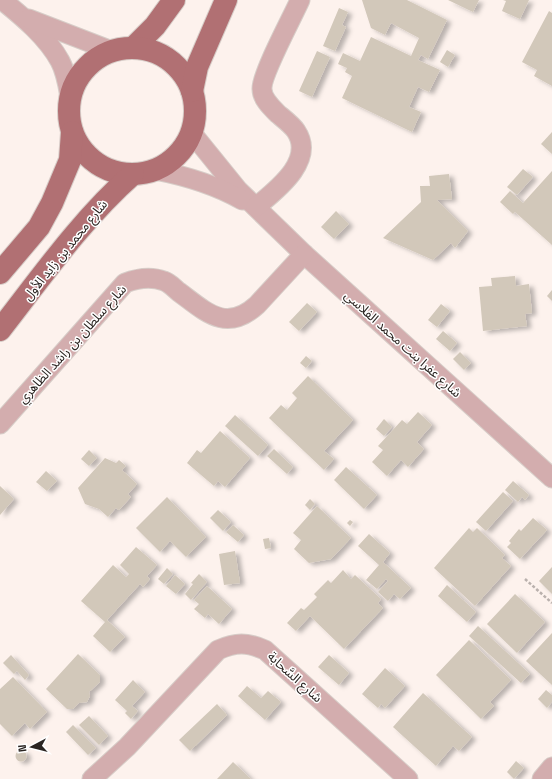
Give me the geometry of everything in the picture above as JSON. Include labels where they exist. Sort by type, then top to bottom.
[{"type":"main road","points":[[133,48],[155,26],[174,0]]},
{"type":"main road","points":[[192,92],[197,67],[226,0]]},
{"type":"main road","points":[[0,273],[39,227],[52,203],[70,160],[72,132],[69,115],[70,97],[78,77],[93,61],[112,51],[133,48],[152,51],[170,60],[183,74],[192,92],[195,112],[191,132],[183,148],[171,161],[155,170],[133,174],[114,172],[96,163],[82,150],[72,132]]},
{"type":"main road","name":"شارع محمد بن زايد الأول","points":[[0,330],[81,226],[100,205],[133,174]]},
{"type":"street","points":[[2,0],[22,16],[40,35],[60,61],[66,76],[70,97]]},
{"type":"street","points":[[256,207],[280,187],[296,168],[300,152],[296,132],[266,101],[262,89],[267,70],[300,0]]},
{"type":"street","points":[[22,16],[82,41],[112,51]]},
{"type":"street","name":"شارع عفرا بنت محمد الفلاسي","points":[[191,132],[222,171],[304,254],[552,478]]},
{"type":"street","name":"شارع عفرا بنت محمد الفلاسي","points":[[155,170],[182,175],[207,183],[256,207]]},
{"type":"street","name":"شارع سلطان بن راشد الظاهري","points":[[0,424],[125,283],[135,279],[156,278],[166,282],[211,315],[223,319],[232,319],[253,309],[304,254]]},
{"type":"street","name":"شارع السَّحابة","points":[[92,779],[127,747],[218,650],[232,644],[253,644],[265,650],[408,779]]},
{"type":"street","points":[[542,779],[552,767]]},
{"type":"path","points":[[526,579],[552,603]]},
{"type":"building","points":[[362,0],[407,0],[447,20],[428,59],[421,55],[418,60],[440,70],[429,92],[418,87],[409,107],[421,112],[412,132],[342,98],[352,76],[345,72],[347,68],[338,64],[343,53],[360,61],[371,37],[411,56],[419,38],[391,23],[385,35],[371,28]]},
{"type":"building","points":[[448,0],[479,0],[473,12]]},
{"type":"building","points":[[503,0],[529,0],[520,19],[502,11],[506,1]]},
{"type":"building","points":[[339,8],[348,12],[342,25],[346,27],[335,51],[323,46]]},
{"type":"building","points":[[549,11],[552,13],[552,86],[534,76],[537,70],[522,62]]},
{"type":"building","points":[[447,50],[455,55],[448,67],[440,62]]},
{"type":"building","points":[[317,51],[330,57],[312,97],[299,91]]},
{"type":"building","points":[[552,132],[552,154],[541,144]]},
{"type":"building","points":[[523,169],[533,177],[517,195],[507,187]]},
{"type":"building","points":[[552,171],[552,245],[515,212],[513,214],[500,202],[510,191],[523,203]]},
{"type":"building","points":[[449,174],[452,199],[437,200],[468,231],[455,248],[451,243],[433,260],[383,238],[421,202],[420,186],[430,186],[429,176]]},
{"type":"building","points":[[336,211],[349,224],[334,239],[321,227]]},
{"type":"building","points":[[515,276],[516,286],[529,284],[532,313],[525,314],[527,326],[483,331],[479,287],[492,286],[491,278]]},
{"type":"building","points":[[552,290],[552,301],[547,296]]},
{"type":"building","points":[[307,303],[317,312],[299,331],[289,322]]},
{"type":"building","points":[[441,304],[450,311],[437,327],[428,320]]},
{"type":"building","points":[[443,331],[457,343],[450,351],[436,339]]},
{"type":"building","points":[[460,352],[471,363],[464,370],[453,359]]},
{"type":"building","points":[[306,356],[312,361],[306,368],[300,363]]},
{"type":"building","points":[[308,376],[353,420],[324,451],[334,459],[324,470],[269,418],[281,405],[287,410],[297,398],[292,393]]},
{"type":"building","points":[[418,412],[432,425],[417,442],[424,449],[408,467],[401,460],[387,476],[372,462],[383,450],[378,446],[402,420],[407,424]]},
{"type":"building","points":[[235,415],[268,445],[258,456],[225,426]]},
{"type":"building","points":[[384,419],[392,427],[384,436],[376,429]]},
{"type":"building","points":[[220,431],[250,458],[225,487],[218,481],[214,486],[187,463],[197,450],[201,453]]},
{"type":"building","points":[[274,449],[293,467],[287,474],[267,456]]},
{"type":"building","points":[[89,450],[97,458],[89,466],[81,459]]},
{"type":"building","points":[[105,458],[116,463],[119,460],[126,466],[122,470],[137,484],[128,494],[131,497],[119,510],[116,508],[108,517],[99,509],[85,504],[78,488]]},
{"type":"building","points":[[346,467],[377,495],[364,509],[334,480]]},
{"type":"building","points":[[46,471],[57,481],[47,491],[36,482]]},
{"type":"building","points":[[513,481],[529,495],[525,500],[522,497],[518,502],[505,490]]},
{"type":"building","points":[[0,486],[14,499],[0,515]]},
{"type":"building","points":[[503,492],[513,501],[486,531],[476,522]]},
{"type":"building","points":[[167,497],[206,537],[186,557],[170,541],[160,552],[136,528]]},
{"type":"building","points":[[310,499],[315,504],[310,510],[305,505]]},
{"type":"building","points":[[317,506],[351,538],[331,559],[309,563],[294,549],[301,540],[293,533]]},
{"type":"building","points":[[218,510],[231,522],[223,531],[210,518]]},
{"type":"building","points":[[533,518],[547,530],[520,559],[507,547],[511,543],[509,541],[519,529],[521,531]]},
{"type":"building","points":[[350,520],[353,522],[350,526],[347,523]]},
{"type":"building","points":[[233,525],[244,535],[238,542],[226,532]]},
{"type":"building","points":[[469,528],[473,532],[477,528],[505,555],[502,558],[511,566],[475,606],[434,568]]},
{"type":"building","points":[[369,534],[390,553],[383,562],[411,588],[400,599],[394,594],[388,601],[378,592],[388,581],[386,579],[377,589],[366,580],[379,565],[358,546]]},
{"type":"building","points":[[269,538],[271,548],[265,549],[263,539]]},
{"type":"building","points":[[136,547],[157,565],[147,576],[150,579],[143,587],[140,584],[107,620],[125,637],[110,652],[93,636],[105,622],[81,601],[113,565],[126,577],[129,574],[120,565]]},
{"type":"building","points":[[235,551],[240,583],[224,585],[219,554]]},
{"type":"building","points":[[552,567],[552,594],[539,581]]},
{"type":"building","points":[[167,568],[173,574],[164,584],[158,579]]},
{"type":"building","points":[[343,570],[351,579],[355,575],[381,599],[378,603],[383,608],[344,649],[310,616],[296,631],[287,623],[301,608],[304,610],[317,597],[314,594],[328,580],[331,583]]},
{"type":"building","points":[[199,574],[207,582],[191,600],[185,594],[193,584],[191,583]]},
{"type":"building","points":[[175,575],[185,584],[176,594],[166,586]]},
{"type":"building","points":[[447,585],[476,612],[467,622],[438,596]]},
{"type":"building","points":[[207,586],[232,609],[219,624],[208,614],[205,618],[194,609],[199,604],[194,600]]},
{"type":"building","points":[[515,594],[545,622],[517,653],[487,624]]},
{"type":"building","points":[[478,626],[530,674],[521,683],[469,636]]},
{"type":"building","points":[[552,633],[552,685],[526,661]]},
{"type":"building","points":[[469,640],[511,680],[490,702],[494,706],[481,719],[436,675]]},
{"type":"building","points":[[78,654],[100,675],[100,682],[89,692],[90,696],[87,702],[79,703],[73,709],[67,709],[46,689]]},
{"type":"building","points":[[11,655],[29,675],[25,680],[17,671],[14,674],[3,663]]},
{"type":"building","points":[[329,655],[349,673],[339,685],[318,667]]},
{"type":"building","points":[[385,668],[405,686],[385,708],[381,704],[378,708],[362,694]]},
{"type":"building","points":[[13,677],[47,712],[30,729],[25,723],[12,736],[0,724],[0,689]]},
{"type":"building","points":[[133,680],[145,692],[132,706],[138,711],[131,719],[125,713],[127,711],[115,700]]},
{"type":"building","points":[[247,686],[261,698],[268,691],[281,702],[265,720],[238,696]]},
{"type":"building","points":[[546,690],[552,695],[552,702],[547,708],[538,699]]},
{"type":"building","points":[[423,693],[472,737],[459,751],[453,746],[436,766],[393,727]]},
{"type":"building","points":[[217,704],[227,715],[190,751],[179,740]]},
{"type":"building","points":[[89,716],[108,736],[99,745],[79,725]]},
{"type":"building","points":[[73,725],[96,748],[88,755],[66,732]]},
{"type":"building","points":[[21,750],[25,752],[27,756],[25,760],[21,762],[17,760],[15,756],[17,752]]},
{"type":"building","points":[[516,761],[524,768],[514,779],[507,772]]},
{"type":"building","points":[[233,762],[251,779],[217,779]]}]
